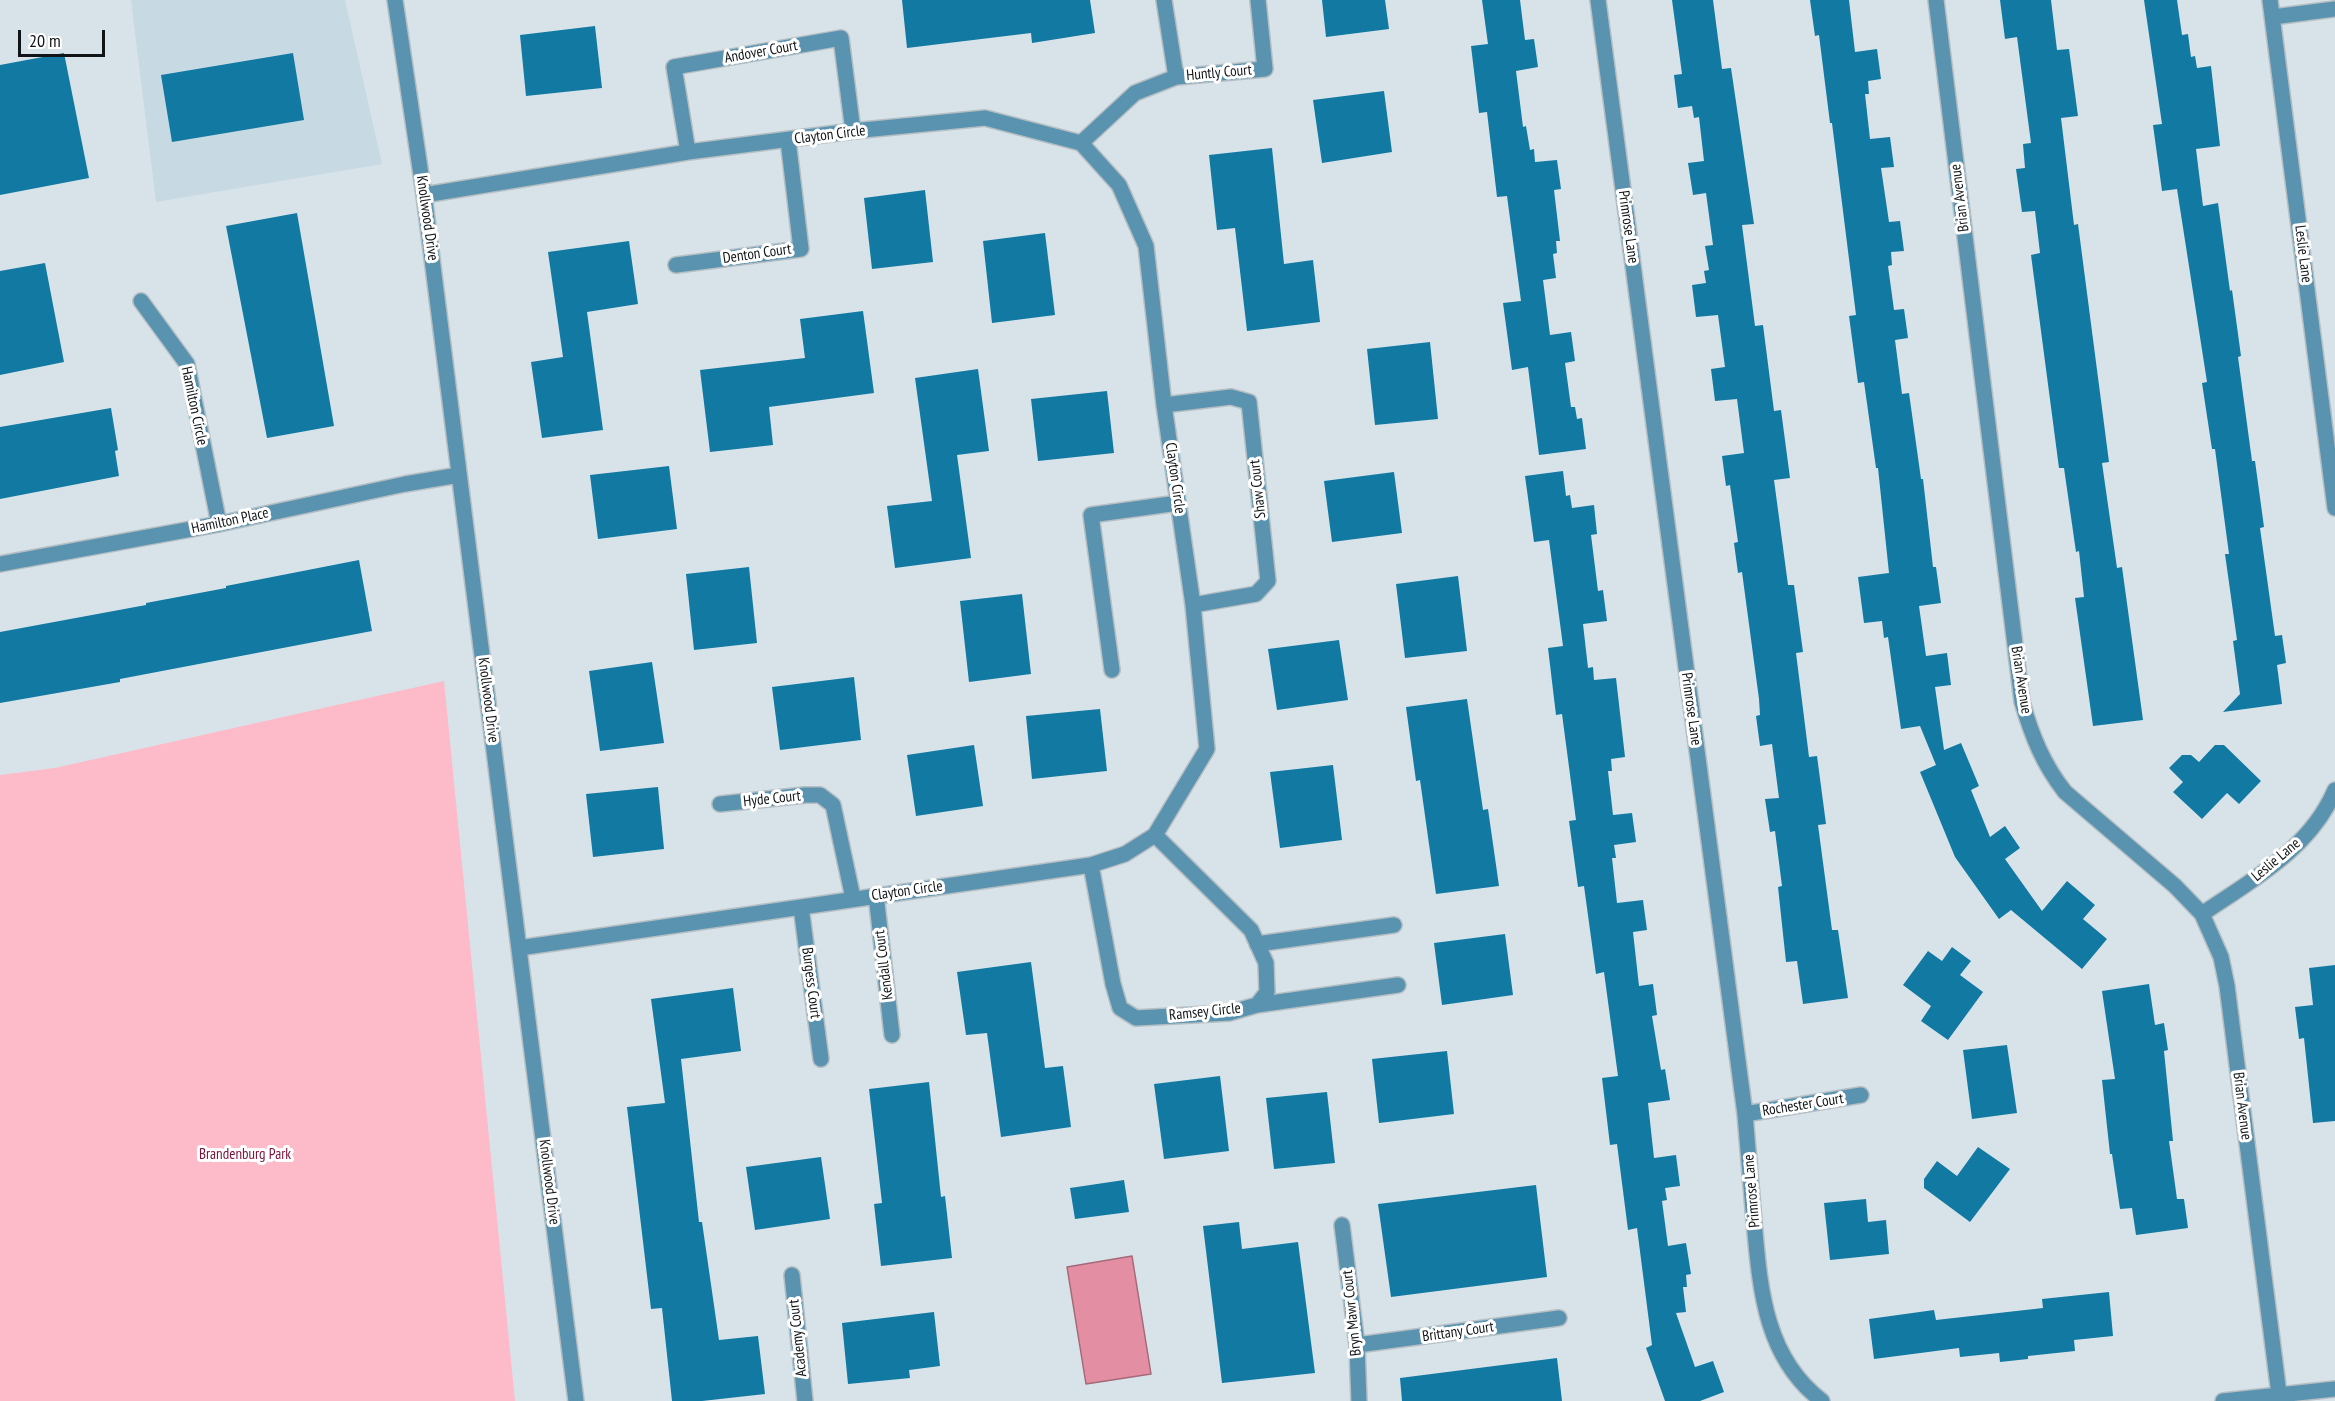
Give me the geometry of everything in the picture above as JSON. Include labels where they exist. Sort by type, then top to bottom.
[{"type":"street","name":"Knollwood Drive","points":[[395,0],[424,195],[576,1401]]},
{"type":"street","name":"Huntly Court","points":[[1164,0],[1176,76]]},
{"type":"street","name":"Huntly Court","points":[[1080,143],[1136,93],[1176,76],[1265,69],[1258,0]]},
{"type":"street","name":"Primrose Lane","points":[[1598,0],[1745,1114],[1761,1290],[1771,1331],[1782,1353],[1801,1380],[1822,1401]]},
{"type":"street","name":"Brian Avenue","points":[[1936,0],[2022,702],[2038,750],[2050,773],[2065,792],[2175,886],[2202,914],[2221,957],[2227,986],[2279,1394]]},
{"type":"street","name":"Leslie Lane","points":[[2270,0],[2335,508]]},
{"type":"street","points":[[2272,17],[2335,9]]},
{"type":"street","name":"Andover Court","points":[[688,152],[674,67],[841,38],[853,131]]},
{"type":"street","name":"Clayton Circle","points":[[424,195],[688,152],[853,131],[985,118],[1080,143],[1119,185],[1146,246],[1164,405],[1193,605],[1207,749],[1155,835],[1125,854],[1091,865],[519,948]]},
{"type":"street","name":"Denton Court","points":[[676,265],[801,249],[788,140]]},
{"type":"street","name":"Hamilton Circle","points":[[141,301],[187,364],[219,524]]},
{"type":"street","name":"Shaw Court","points":[[1164,405],[1232,397],[1249,402],[1268,581],[1256,594],[1193,605]]},
{"type":"street","name":"Hamilton Place","points":[[0,564],[219,524],[405,484],[459,475]]},
{"type":"street","points":[[1112,670],[1091,515],[1178,503]]},
{"type":"street","name":"Leslie Lane","points":[[2202,914],[2293,850],[2309,831],[2335,790]]},
{"type":"street","name":"Hyde Court","points":[[720,804],[820,795],[833,805],[853,898]]},
{"type":"street","name":"Ramsey Circle","points":[[1091,865],[1113,984],[1120,1008],[1136,1018],[1229,1013],[1257,1005],[1267,992],[1266,963],[1251,930],[1155,835]]},
{"type":"street","name":"Kendall Court","points":[[876,895],[892,1035]]},
{"type":"street","name":"Burgess Court","points":[[801,907],[821,1059]]},
{"type":"street","points":[[1257,944],[1394,925]]},
{"type":"street","points":[[1257,1005],[1398,985]]},
{"type":"street","name":"Rochester Court","points":[[1745,1114],[1861,1095]]},
{"type":"street","name":"Bryn Mawr Court","points":[[1342,1225],[1358,1345],[1359,1401]]},
{"type":"street","name":"Academy Court","points":[[792,1275],[805,1401]]},
{"type":"street","name":"Brittany Court","points":[[1358,1345],[1559,1318]]},
{"type":"street","points":[[2223,1401],[2335,1389]]},
{"type":"shaded area","points":[[131,0],[345,0],[382,164],[156,202]]},
{"type":"shaded area","points":[[1132,1256],[1151,1374],[1086,1384],[1067,1267]]},
{"type":"green space","name":"Brandenburg Park","points":[[444,681],[515,1401],[0,1401],[0,775],[55,768]]},
{"type":"building","points":[[902,0],[1090,0],[1095,33],[1032,43],[1031,33],[907,48]]},
{"type":"building","points":[[1322,0],[1385,0],[1389,29],[1326,37]]},
{"type":"building","points":[[1482,0],[1520,0],[1525,40],[1534,39],[1538,67],[1516,71],[1523,127],[1526,126],[1530,150],[1534,149],[1535,162],[1557,160],[1561,189],[1554,190],[1560,241],[1556,241],[1557,253],[1553,254],[1556,278],[1543,280],[1550,335],[1571,332],[1575,361],[1565,363],[1571,407],[1575,407],[1577,419],[1582,418],[1586,449],[1539,455],[1528,367],[1512,370],[1503,303],[1521,301],[1507,196],[1497,197],[1487,112],[1479,113],[1471,46],[1488,44]]},
{"type":"building","points":[[1672,0],[1713,0],[1722,69],[1731,68],[1754,224],[1742,225],[1755,326],[1763,325],[1774,411],[1781,410],[1790,478],[1774,480],[1788,585],[1794,585],[1803,652],[1796,653],[1809,757],[1817,756],[1826,824],[1818,825],[1832,930],[1838,930],[1848,998],[1803,1004],[1797,961],[1786,962],[1778,887],[1782,886],[1775,831],[1770,832],[1765,799],[1779,798],[1772,744],[1760,746],[1756,716],[1760,715],[1759,699],[1742,572],[1738,573],[1734,543],[1738,542],[1730,485],[1726,486],[1722,456],[1744,453],[1737,399],[1715,401],[1711,369],[1725,367],[1718,315],[1696,317],[1692,285],[1706,283],[1704,271],[1709,270],[1705,246],[1713,245],[1706,193],[1693,195],[1688,163],[1704,161],[1699,117],[1694,118],[1692,106],[1678,108],[1674,75],[1682,74]]},
{"type":"building","points":[[1810,0],[1849,0],[1855,52],[1877,49],[1881,79],[1868,81],[1869,94],[1865,94],[1870,139],[1890,137],[1894,167],[1881,168],[1889,222],[1900,221],[1904,251],[1891,252],[1892,265],[1888,266],[1894,310],[1904,309],[1908,338],[1895,340],[1902,394],[1909,393],[1921,479],[1923,479],[1933,567],[1936,567],[1941,603],[1919,606],[1926,656],[1947,653],[1951,685],[1935,687],[1944,750],[1961,743],[1979,786],[1971,790],[1990,837],[2005,826],[2020,848],[2005,859],[2042,911],[2067,881],[2095,905],[2083,919],[2107,939],[2082,969],[2011,910],[1999,919],[1955,857],[1920,772],[1936,765],[1920,726],[1901,729],[1888,637],[1884,638],[1882,621],[1864,623],[1858,577],[1889,573],[1878,468],[1876,468],[1864,382],[1858,383],[1849,316],[1856,315],[1832,123],[1830,123],[1819,35],[1815,36]]},
{"type":"building","points":[[2000,0],[2051,0],[2057,50],[2069,49],[2078,116],[2061,118],[2074,225],[2078,224],[2109,462],[2102,463],[2117,568],[2122,567],[2143,720],[2093,726],[2075,598],[2084,597],[2079,551],[2076,552],[2064,468],[2059,468],[2031,255],[2040,253],[2035,211],[2022,212],[2016,169],[2025,168],[2023,144],[2031,143],[2017,37],[2005,39]]},
{"type":"building","points":[[2144,0],[2177,0],[2182,35],[2188,34],[2191,57],[2195,56],[2197,68],[2211,66],[2220,146],[2196,149],[2203,206],[2218,203],[2230,291],[2232,290],[2241,356],[2238,357],[2252,461],[2255,461],[2264,527],[2260,528],[2275,636],[2282,635],[2286,663],[2277,665],[2282,704],[2223,712],[2240,694],[2233,641],[2237,640],[2225,554],[2229,554],[2215,449],[2212,449],[2202,383],[2207,382],[2177,189],[2162,191],[2153,125],[2162,124]]},
{"type":"building","points":[[595,26],[602,88],[526,96],[520,35]]},
{"type":"building","points":[[64,53],[89,178],[0,195],[0,65]]},
{"type":"building","points":[[293,53],[304,120],[172,142],[161,75]]},
{"type":"building","points":[[1384,91],[1392,152],[1322,163],[1313,100]]},
{"type":"building","points":[[1272,148],[1284,264],[1313,260],[1320,322],[1247,331],[1235,228],[1217,230],[1209,155]]},
{"type":"building","points":[[925,190],[933,262],[872,269],[864,198]]},
{"type":"building","points":[[297,213],[334,426],[267,438],[226,226]]},
{"type":"building","points":[[1045,233],[1055,315],[992,323],[983,241]]},
{"type":"building","points":[[629,241],[638,304],[587,312],[603,430],[542,438],[531,362],[563,357],[548,252]]},
{"type":"building","points":[[45,263],[64,362],[0,375],[0,271]]},
{"type":"building","points":[[863,311],[874,393],[769,407],[773,445],[710,452],[700,370],[805,358],[800,319]]},
{"type":"building","points":[[1430,342],[1438,419],[1375,425],[1367,349]]},
{"type":"building","points":[[978,369],[989,451],[957,455],[971,558],[895,568],[887,506],[932,501],[915,378]]},
{"type":"building","points":[[1107,391],[1114,453],[1038,461],[1031,399]]},
{"type":"building","points":[[111,408],[118,450],[115,451],[119,476],[0,499],[0,427]]},
{"type":"building","points":[[669,466],[677,529],[598,539],[590,475]]},
{"type":"building","points":[[1563,471],[1566,496],[1570,495],[1572,508],[1594,505],[1597,534],[1591,535],[1598,591],[1603,590],[1607,621],[1583,624],[1588,668],[1593,667],[1594,680],[1616,678],[1625,757],[1611,759],[1612,771],[1608,771],[1613,815],[1632,813],[1636,842],[1614,845],[1616,858],[1612,858],[1617,903],[1643,900],[1647,930],[1633,932],[1639,986],[1653,984],[1657,1015],[1652,1016],[1661,1070],[1665,1069],[1670,1100],[1648,1103],[1654,1158],[1676,1155],[1680,1186],[1665,1188],[1667,1200],[1662,1201],[1668,1246],[1686,1243],[1691,1274],[1686,1275],[1687,1287],[1683,1287],[1686,1312],[1676,1313],[1695,1367],[1713,1361],[1724,1392],[1700,1401],[1665,1401],[1646,1348],[1652,1345],[1637,1228],[1628,1230],[1617,1144],[1610,1145],[1602,1078],[1618,1076],[1604,972],[1596,974],[1584,886],[1578,887],[1569,821],[1576,820],[1562,714],[1556,715],[1548,648],[1563,646],[1549,540],[1534,542],[1525,476]]},
{"type":"building","points":[[1394,472],[1402,533],[1332,542],[1324,481]]},
{"type":"building","points":[[359,560],[372,631],[120,679],[120,682],[0,703],[0,632],[146,605],[146,603],[226,588],[226,586]]},
{"type":"building","points":[[749,567],[757,643],[694,650],[686,574]]},
{"type":"building","points":[[1458,576],[1467,651],[1405,658],[1396,584]]},
{"type":"building","points":[[1022,594],[1031,674],[969,682],[960,601]]},
{"type":"building","points":[[1339,640],[1348,700],[1277,710],[1268,649]]},
{"type":"building","points":[[652,662],[664,743],[600,751],[589,671]]},
{"type":"building","points":[[854,677],[861,740],[780,750],[772,687]]},
{"type":"building","points":[[1467,699],[1483,810],[1488,809],[1499,886],[1436,894],[1420,780],[1416,781],[1406,707]]},
{"type":"building","points":[[1100,709],[1107,771],[1032,779],[1026,716]]},
{"type":"building","points":[[974,745],[983,806],[916,816],[907,755]]},
{"type":"building","points":[[2215,745],[2224,745],[2261,781],[2239,804],[2227,793],[2202,819],[2173,792],[2183,782],[2169,768],[2182,755],[2191,755],[2199,762]]},
{"type":"building","points":[[1333,765],[1342,840],[1280,848],[1270,772]]},
{"type":"building","points":[[658,787],[664,849],[593,857],[586,794]]},
{"type":"building","points":[[1505,934],[1513,995],[1442,1005],[1434,943]]},
{"type":"building","points":[[1952,947],[1971,961],[1960,975],[1983,992],[1948,1040],[1921,1021],[1931,1006],[1903,985],[1928,951],[1942,961]]},
{"type":"building","points":[[1031,962],[1045,1068],[1063,1066],[1071,1127],[1001,1137],[987,1033],[966,1035],[957,972]]},
{"type":"building","points":[[2335,965],[2335,1121],[2313,1123],[2304,1038],[2299,1039],[2295,1007],[2313,1005],[2309,968]]},
{"type":"building","points":[[2149,984],[2155,1025],[2164,1023],[2168,1050],[2164,1051],[2173,1141],[2169,1141],[2177,1199],[2184,1199],[2188,1228],[2136,1235],[2132,1208],[2120,1209],[2112,1154],[2110,1154],[2102,1080],[2115,1079],[2102,991]]},
{"type":"building","points":[[733,988],[741,1051],[681,1059],[699,1222],[702,1222],[719,1340],[758,1336],[765,1394],[702,1401],[672,1401],[662,1308],[651,1309],[627,1107],[665,1103],[651,999]]},
{"type":"building","points":[[2007,1045],[2017,1113],[1972,1119],[1963,1050]]},
{"type":"building","points":[[1447,1051],[1454,1114],[1379,1123],[1372,1059]]},
{"type":"building","points":[[1220,1076],[1229,1151],[1164,1159],[1154,1084]]},
{"type":"building","points":[[929,1082],[941,1197],[945,1196],[952,1258],[881,1266],[874,1204],[882,1203],[869,1089]]},
{"type":"building","points":[[1327,1092],[1335,1163],[1274,1169],[1266,1098]]},
{"type":"building","points":[[1978,1147],[2010,1169],[1970,1222],[1924,1188],[1924,1179],[1937,1161],[1957,1176]]},
{"type":"building","points":[[821,1157],[830,1219],[755,1230],[746,1167]]},
{"type":"building","points":[[1124,1180],[1129,1212],[1075,1219],[1070,1188]]},
{"type":"building","points":[[1536,1185],[1547,1277],[1391,1297],[1378,1204]]},
{"type":"building","points":[[1866,1199],[1868,1222],[1886,1220],[1889,1254],[1830,1260],[1824,1203]]},
{"type":"building","points":[[1239,1222],[1242,1249],[1298,1242],[1315,1373],[1222,1383],[1203,1226]]},
{"type":"building","points":[[2109,1292],[2113,1336],[2074,1340],[2075,1351],[2028,1356],[2028,1359],[2000,1362],[1999,1353],[1960,1357],[1959,1348],[1874,1359],[1869,1319],[1934,1310],[1936,1320],[2043,1308],[2042,1299]]},
{"type":"building","points":[[934,1312],[940,1366],[909,1370],[910,1378],[848,1384],[842,1323]]},
{"type":"building","points":[[1557,1358],[1562,1401],[1402,1401],[1400,1378]]}]
